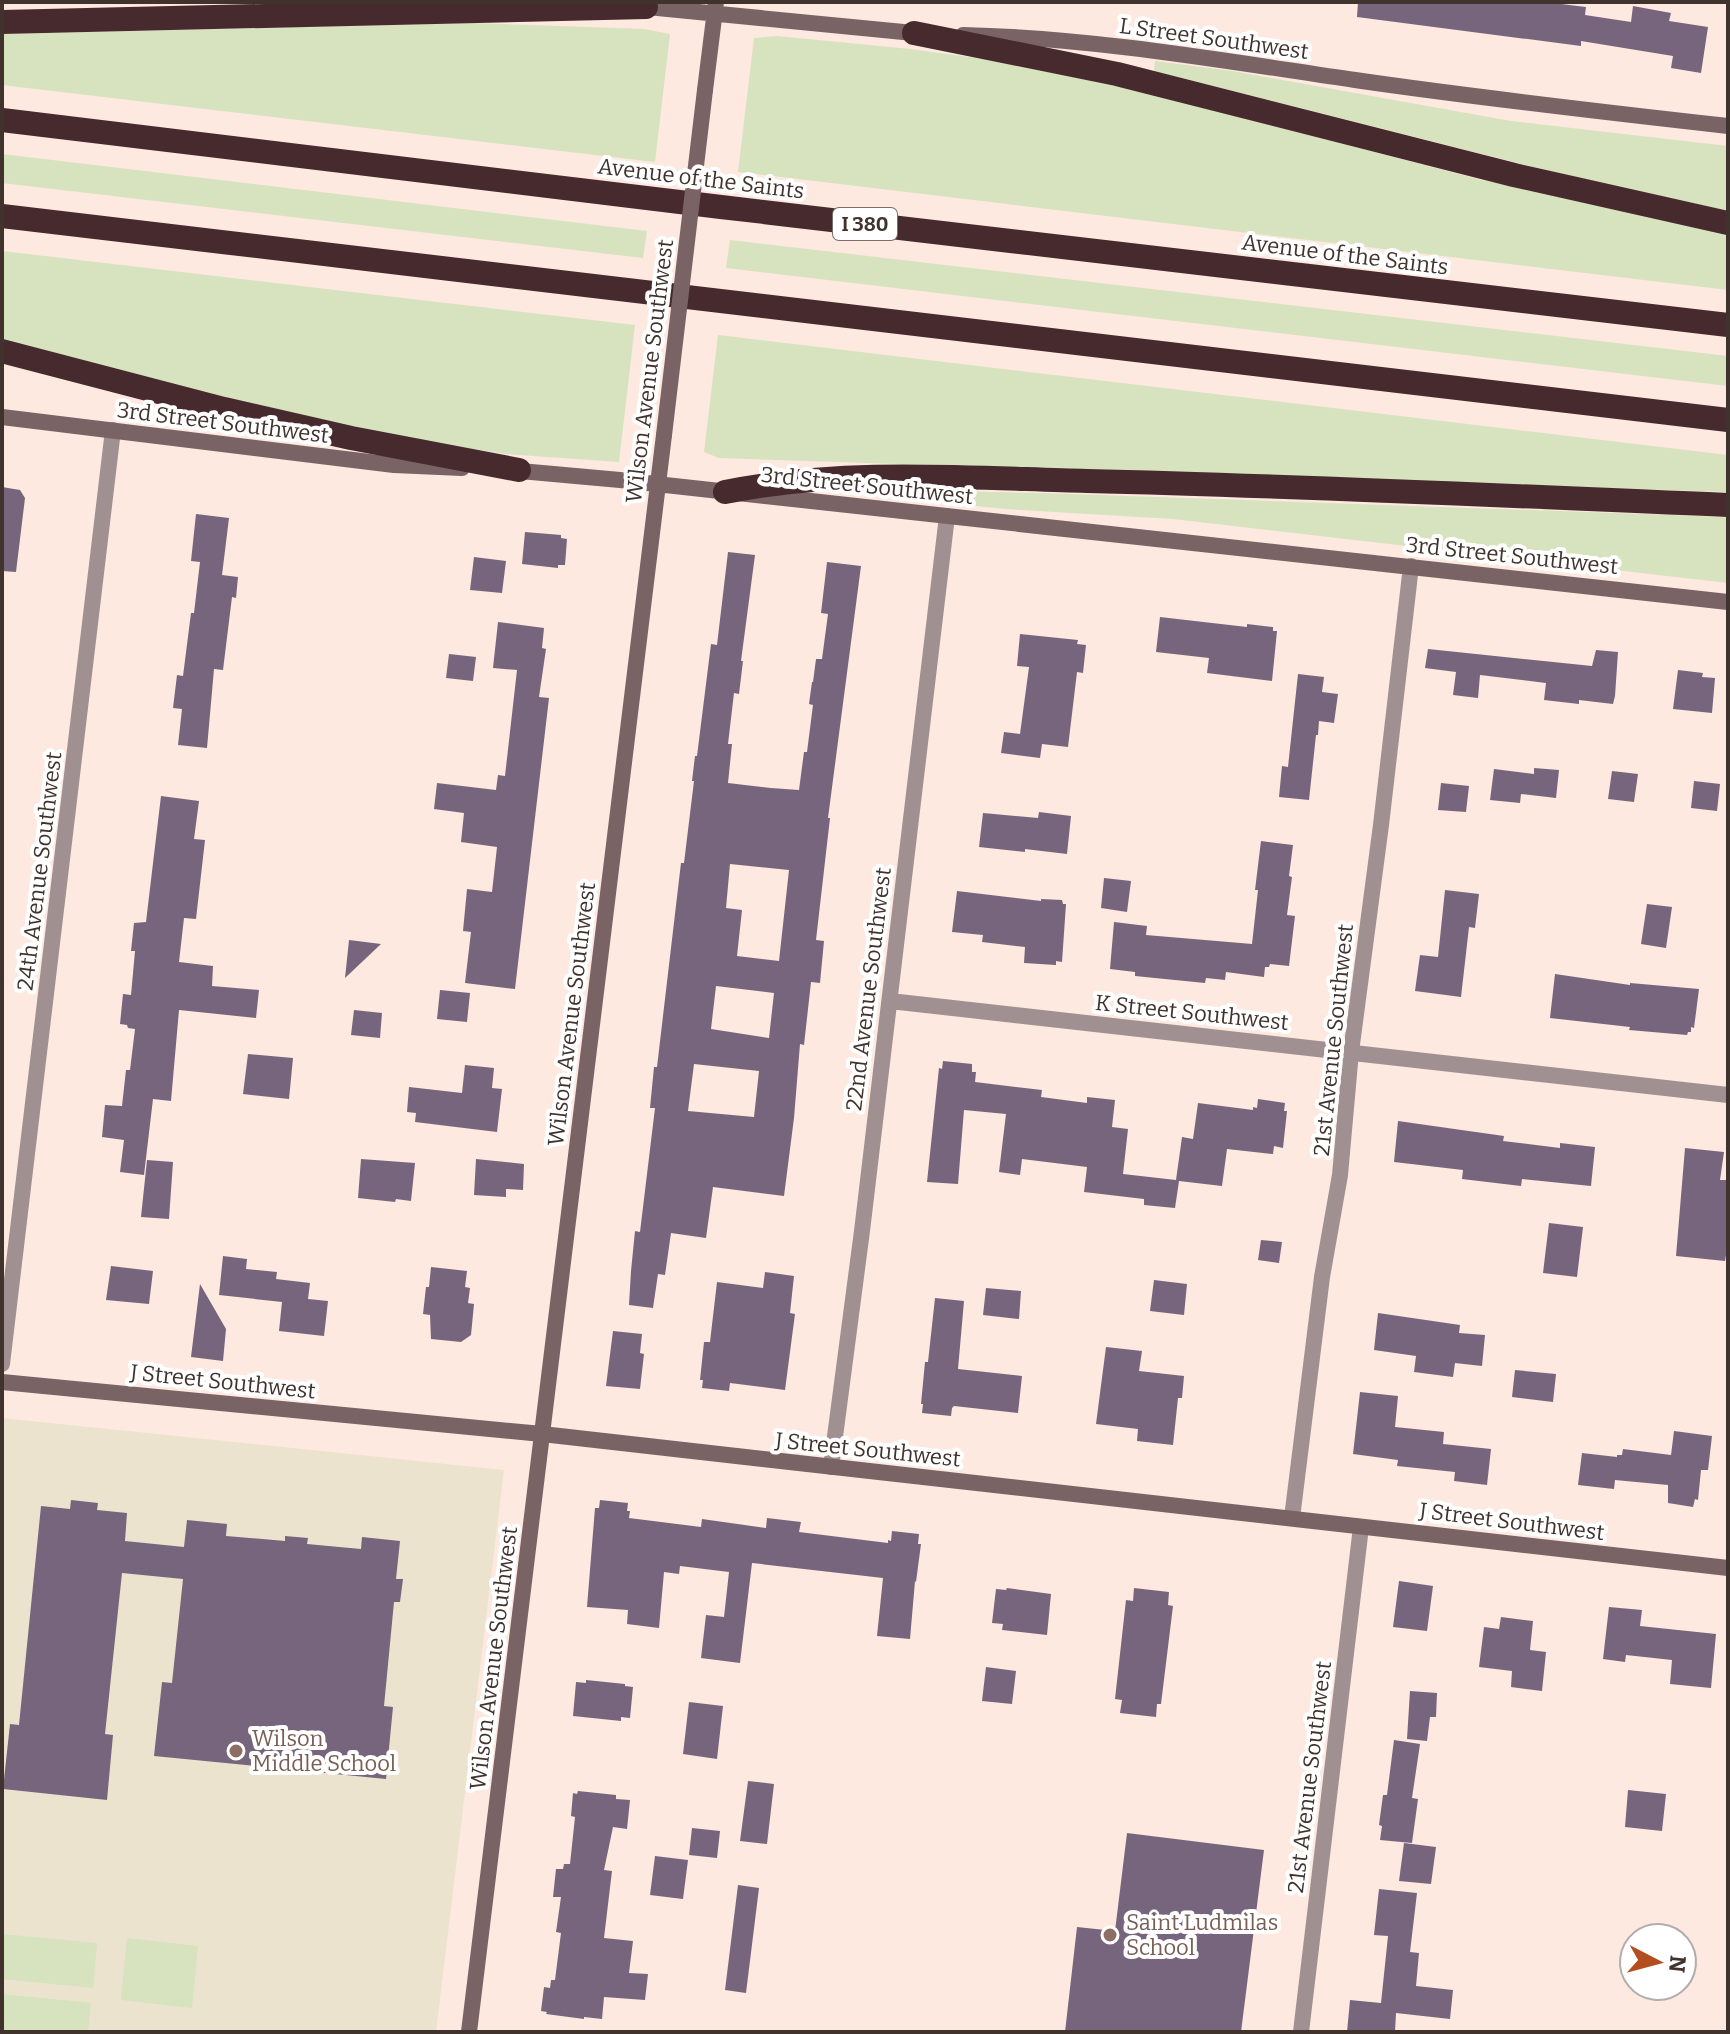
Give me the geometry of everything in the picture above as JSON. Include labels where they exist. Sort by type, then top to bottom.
[{"type":"highway","points":[[2,22],[646,7]]},
{"type":"highway","points":[[914,33],[1117,74],[1514,175],[1728,223]]},
{"type":"highway","name":"Avenue of the Saints","points":[[2,120],[1728,325]]},
{"type":"highway","points":[[2,216],[1728,420]]},
{"type":"highway","points":[[2,351],[224,409],[351,438],[519,470]]},
{"type":"highway","points":[[725,492],[809,480],[923,477],[1194,483],[1728,505]]},
{"type":"street","name":"L Street Southwest","points":[[596,2],[646,7],[715,8],[914,33],[1016,36],[1142,49],[1504,101],[1728,126]]},
{"type":"street","name":"Wilson Avenue Southwest","points":[[469,2032],[715,8]]},
{"type":"street","name":"3rd Street Southwest","points":[[2,417],[394,465],[519,470],[658,484],[1728,602]]},
{"type":"street","name":"24th Avenue Southwest","points":[[2,1364],[113,430]]},
{"type":"street","name":"22nd Avenue Southwest","points":[[831,1467],[947,516]]},
{"type":"street","name":"21st Avenue Southwest","points":[[1292,1518],[1322,1277],[1340,1175],[1351,1052],[1411,566]]},
{"type":"street","name":"K Street Southwest","points":[[890,1001],[1728,1095]]},
{"type":"street","name":"J Street Southwest","points":[[2,1382],[542,1434],[1728,1568]]},
{"type":"street","name":"21st Avenue Southwest","points":[[1301,2032],[1361,1527]]},
{"type":"shaded area","name":"Wilson Middle School","points":[[2,1418],[504,1470],[436,2032],[2,2032]]},
{"type":"green space","points":[[471,23],[644,29],[670,34],[655,162],[2,85],[2,34]]},
{"type":"green space","points":[[777,36],[985,59],[1133,89],[1478,179],[1728,234],[1728,290],[738,172],[754,38]]},
{"type":"green space","points":[[1155,61],[1232,71],[1511,121],[1728,146],[1728,211],[1569,176],[1154,71]]},
{"type":"green space","points":[[2,154],[647,231],[643,258],[2,183]]},
{"type":"green space","points":[[730,240],[1728,356],[1728,386],[726,268]]},
{"type":"green space","points":[[2,251],[635,325],[619,462],[506,454],[281,413],[2,340]]},
{"type":"green space","points":[[718,335],[1728,455],[1728,492],[719,458],[704,452]]},
{"type":"green space","points":[[937,491],[1728,517],[1728,583],[1173,519],[947,503],[938,500]]},
{"type":"green space","points":[[2,1934],[97,1943],[93,1988],[2,1979]]},
{"type":"green space","points":[[127,1938],[198,1946],[192,2008],[121,2000]]},
{"type":"green space","points":[[2,1994],[91,2003],[88,2032],[2,2032]]},
{"type":"building","points":[[1358,2],[1545,2],[1586,7],[1585,15],[1631,22],[1633,6],[1671,13],[1669,21],[1708,27],[1701,73],[1671,68],[1673,56],[1581,41],[1581,46],[1357,17]]},
{"type":"building","points":[[2,487],[20,490],[25,498],[16,572],[2,571]]},
{"type":"building","points":[[196,514],[229,518],[222,575],[238,577],[236,598],[232,597],[223,670],[214,669],[207,748],[178,745],[182,709],[173,708],[177,675],[183,676],[191,613],[194,613],[200,562],[191,561]]},
{"type":"building","points":[[525,532],[561,535],[561,538],[567,539],[565,565],[558,565],[558,568],[522,564]]},
{"type":"building","points":[[728,552],[755,555],[739,694],[734,693],[728,744],[732,744],[728,783],[799,790],[813,705],[809,704],[812,682],[816,659],[822,659],[828,614],[821,613],[827,562],[861,566],[828,818],[816,940],[824,941],[820,983],[811,982],[804,1045],[800,1044],[784,1196],[713,1187],[706,1238],[671,1233],[665,1275],[658,1274],[653,1308],[629,1305],[631,1271],[635,1231],[640,1232],[655,1108],[650,1108],[654,1067],[657,1067],[681,863],[684,863],[695,756],[711,644],[717,645]],"holes":[[[730,864],[789,870],[779,961],[737,956],[742,910],[726,908]],[[716,986],[774,993],[769,1038],[711,1029]],[[694,1064],[759,1071],[754,1117],[688,1111]]]},
{"type":"building","points":[[474,557],[506,561],[502,593],[470,590]]},
{"type":"building","points":[[1160,617],[1273,627],[1273,631],[1277,631],[1272,681],[1207,673],[1209,658],[1156,652]]},
{"type":"building","points":[[498,622],[544,628],[542,648],[546,649],[539,697],[549,698],[515,989],[465,983],[471,932],[463,931],[467,889],[492,892],[497,847],[461,842],[464,813],[434,809],[437,783],[496,790],[498,775],[505,776],[517,670],[493,668]]},
{"type":"building","points":[[1020,634],[1078,640],[1077,644],[1086,645],[1083,673],[1077,672],[1068,747],[1042,744],[1040,758],[1001,753],[1004,732],[1020,734],[1029,667],[1017,666]]},
{"type":"building","points":[[1428,649],[1592,666],[1596,650],[1618,652],[1613,704],[1544,700],[1546,683],[1480,675],[1478,698],[1453,695],[1456,672],[1425,668]]},
{"type":"building","points":[[449,654],[476,657],[473,681],[446,678]]},
{"type":"building","points":[[1678,670],[1715,678],[1712,713],[1673,709]]},
{"type":"building","points":[[1298,674],[1324,677],[1322,692],[1338,694],[1334,723],[1319,721],[1309,800],[1279,797],[1282,766],[1288,767]]},
{"type":"building","points":[[1534,768],[1559,770],[1556,798],[1521,794],[1520,803],[1490,800],[1494,769],[1534,774]]},
{"type":"building","points":[[1612,771],[1638,774],[1634,802],[1608,799]]},
{"type":"building","points":[[1694,781],[1720,784],[1717,811],[1691,808]]},
{"type":"building","points":[[1441,783],[1469,786],[1466,812],[1438,810]]},
{"type":"building","points":[[161,796],[199,801],[194,839],[205,840],[196,919],[184,918],[179,962],[213,966],[212,986],[259,990],[256,1018],[179,1010],[171,1101],[153,1099],[144,1175],[120,1172],[124,1140],[102,1137],[105,1105],[122,1106],[126,1070],[130,1070],[135,1029],[120,1024],[123,994],[131,995],[134,923],[146,922]]},
{"type":"building","points":[[1039,812],[1071,816],[1067,854],[979,847],[983,813],[1038,818]]},
{"type":"building","points":[[1261,841],[1293,845],[1287,915],[1295,916],[1289,966],[1270,964],[1265,967],[1264,977],[1226,972],[1225,980],[1206,978],[1205,983],[1135,976],[1135,972],[1110,969],[1114,922],[1147,926],[1146,935],[1252,944]]},
{"type":"building","points":[[1104,878],[1131,881],[1127,912],[1101,908]]},
{"type":"building","points":[[1445,890],[1479,894],[1475,928],[1469,927],[1461,997],[1415,991],[1420,955],[1438,957]]},
{"type":"building","points":[[957,891],[1041,901],[1062,900],[1066,904],[1062,962],[1056,961],[1056,965],[1024,963],[1025,947],[982,942],[983,935],[952,932]]},
{"type":"building","points":[[1647,904],[1672,907],[1666,948],[1641,944]]},
{"type":"building","points":[[349,940],[381,944],[345,978]]},
{"type":"building","points":[[1555,974],[1630,985],[1699,989],[1694,1028],[1691,1027],[1687,1035],[1550,1018]]},
{"type":"building","points":[[440,990],[470,993],[467,1022],[437,1019]]},
{"type":"building","points":[[354,1010],[382,1013],[380,1038],[351,1035]]},
{"type":"building","points":[[248,1054],[293,1058],[289,1099],[243,1094]]},
{"type":"building","points":[[943,1061],[972,1064],[972,1072],[976,1072],[975,1082],[1042,1090],[1041,1097],[1087,1103],[1087,1097],[1115,1100],[1112,1127],[1128,1129],[1123,1174],[1176,1180],[1182,1137],[1193,1139],[1198,1103],[1253,1110],[1253,1107],[1257,1108],[1258,1099],[1285,1103],[1283,1148],[1274,1146],[1273,1154],[1227,1149],[1222,1186],[1179,1181],[1175,1208],[1144,1205],[1144,1199],[1084,1192],[1087,1167],[1022,1159],[1020,1175],[999,1172],[1006,1114],[964,1110],[958,1184],[927,1182],[939,1068],[942,1069]]},
{"type":"building","points":[[465,1065],[494,1068],[492,1088],[502,1089],[497,1132],[415,1122],[416,1113],[407,1112],[409,1087],[462,1093]]},
{"type":"building","points":[[1398,1121],[1504,1136],[1503,1141],[1560,1148],[1560,1143],[1595,1147],[1591,1186],[1522,1179],[1521,1186],[1462,1179],[1463,1170],[1394,1162]]},
{"type":"building","points":[[1685,1148],[1724,1152],[1720,1180],[1728,1180],[1728,1256],[1725,1261],[1676,1256]]},
{"type":"building","points":[[361,1159],[415,1163],[411,1201],[358,1198]]},
{"type":"building","points":[[476,1159],[524,1164],[523,1190],[506,1189],[506,1197],[474,1195]]},
{"type":"building","points":[[147,1160],[173,1162],[169,1219],[141,1217]]},
{"type":"building","points":[[1549,1223],[1583,1227],[1577,1277],[1543,1273]]},
{"type":"building","points":[[1261,1240],[1282,1242],[1279,1263],[1258,1260]]},
{"type":"building","points":[[223,1256],[247,1259],[246,1269],[277,1272],[276,1279],[310,1283],[308,1299],[328,1301],[324,1336],[279,1331],[282,1302],[219,1295]]},
{"type":"building","points":[[111,1266],[153,1271],[149,1304],[106,1300]]},
{"type":"building","points":[[431,1267],[467,1271],[465,1287],[470,1288],[468,1303],[474,1304],[471,1335],[461,1342],[431,1339],[430,1315],[423,1314]]},
{"type":"building","points":[[765,1272],[794,1276],[790,1313],[795,1314],[785,1390],[730,1383],[729,1391],[702,1388],[704,1342],[710,1342],[717,1282],[763,1288]]},
{"type":"building","points":[[1154,1280],[1187,1284],[1184,1315],[1150,1311]]},
{"type":"building","points":[[200,1284],[226,1329],[223,1361],[191,1357]]},
{"type":"building","points":[[986,1288],[1021,1291],[1019,1319],[983,1315]]},
{"type":"building","points":[[935,1298],[964,1301],[958,1369],[1022,1376],[1018,1413],[954,1406],[951,1416],[922,1413],[925,1362],[928,1362]]},
{"type":"building","points":[[1378,1313],[1460,1325],[1459,1333],[1485,1335],[1482,1366],[1455,1363],[1453,1377],[1414,1372],[1416,1356],[1374,1350]]},
{"type":"building","points":[[613,1331],[642,1334],[640,1353],[644,1354],[640,1389],[606,1386]]},
{"type":"building","points":[[1106,1347],[1142,1351],[1139,1371],[1184,1376],[1182,1398],[1178,1398],[1173,1445],[1137,1441],[1138,1429],[1096,1424]]},
{"type":"building","points":[[1515,1370],[1556,1374],[1553,1402],[1512,1397]]},
{"type":"building","points":[[1360,1392],[1398,1396],[1395,1427],[1444,1432],[1443,1444],[1491,1449],[1487,1485],[1454,1481],[1455,1472],[1397,1466],[1398,1460],[1353,1454]]},
{"type":"building","points":[[1674,1431],[1712,1436],[1708,1470],[1701,1470],[1698,1500],[1695,1499],[1693,1507],[1668,1503],[1668,1485],[1615,1480],[1614,1489],[1578,1485],[1582,1453],[1617,1457],[1622,1455],[1623,1449],[1671,1455]]},
{"type":"building","points":[[71,1500],[98,1503],[97,1510],[127,1513],[125,1541],[184,1547],[187,1520],[227,1524],[226,1536],[285,1541],[285,1536],[308,1538],[307,1544],[361,1549],[362,1537],[400,1541],[396,1579],[403,1579],[400,1602],[394,1602],[384,1706],[393,1707],[386,1779],[154,1756],[162,1682],[172,1683],[183,1579],[122,1573],[105,1734],[113,1735],[107,1800],[3,1789],[10,1724],[19,1725],[41,1506],[70,1509]]},
{"type":"building","points":[[600,1500],[628,1503],[629,1518],[701,1527],[702,1519],[766,1528],[767,1518],[801,1522],[799,1532],[888,1543],[892,1531],[919,1534],[918,1544],[921,1544],[910,1639],[877,1636],[883,1578],[752,1563],[740,1663],[701,1658],[706,1615],[724,1617],[729,1572],[680,1566],[679,1574],[664,1572],[659,1628],[627,1624],[628,1610],[587,1607],[595,1508],[599,1508]]},
{"type":"building","points":[[1399,1581],[1433,1586],[1427,1631],[1393,1627]]},
{"type":"building","points":[[1134,1588],[1169,1592],[1168,1605],[1173,1606],[1161,1704],[1157,1704],[1156,1717],[1120,1713],[1122,1700],[1115,1699],[1126,1600],[1133,1601]]},
{"type":"building","points":[[996,1589],[1051,1594],[1047,1635],[1002,1630],[1003,1624],[992,1623]]},
{"type":"building","points":[[1609,1607],[1642,1610],[1640,1626],[1716,1634],[1711,1688],[1670,1684],[1672,1660],[1626,1655],[1625,1662],[1603,1659]]},
{"type":"building","points":[[1501,1617],[1533,1621],[1530,1650],[1546,1652],[1542,1691],[1511,1687],[1512,1671],[1479,1667],[1484,1627],[1499,1629]]},
{"type":"building","points":[[986,1667],[1016,1671],[1012,1704],[982,1701]]},
{"type":"building","points":[[586,1680],[633,1687],[630,1718],[621,1717],[621,1721],[573,1716],[576,1682],[586,1683]]},
{"type":"building","points":[[1410,1691],[1437,1693],[1436,1717],[1430,1717],[1427,1741],[1407,1739]]},
{"type":"building","points":[[689,1702],[723,1706],[717,1759],[683,1754]]},
{"type":"building","points":[[1394,1740],[1420,1744],[1412,1798],[1418,1799],[1412,1843],[1380,1840],[1383,1795],[1387,1795]]},
{"type":"building","points":[[748,1781],[774,1784],[767,1844],[740,1841]]},
{"type":"building","points":[[1628,1790],[1666,1794],[1662,1831],[1625,1827]]},
{"type":"building","points":[[578,1791],[616,1795],[616,1799],[630,1800],[627,1829],[613,1827],[604,1870],[612,1871],[604,1938],[633,1941],[629,1973],[648,1974],[645,2000],[604,1997],[602,2019],[541,2011],[544,1987],[550,1988],[551,1980],[555,1980],[561,1933],[556,1932],[561,1897],[553,1897],[556,1869],[570,1864],[575,1817],[571,1816],[573,1793],[577,1794]]},
{"type":"building","points":[[692,1828],[720,1831],[717,1858],[689,1855]]},
{"type":"building","name":"Saint Ludmilas School","points":[[1127,1833],[1264,1850],[1241,2032],[1065,2032],[1077,1927],[1115,1931]]},
{"type":"building","points":[[1404,1843],[1436,1847],[1431,1884],[1399,1881]]},
{"type":"building","points":[[655,1856],[688,1860],[683,1899],[650,1895]]},
{"type":"building","points":[[738,1885],[759,1888],[746,1993],[725,1990]]},
{"type":"building","points":[[1379,1889],[1417,1893],[1410,1952],[1419,1953],[1416,1986],[1453,1990],[1450,2019],[1396,2013],[1395,2032],[1347,2032],[1350,2000],[1381,2003],[1388,1936],[1374,1935]]},
{"type":"place","name":"Wilson Middle School","points":[[236,1751]]},
{"type":"place","name":"Saint Ludmilas School","points":[[1110,1935]]}]
